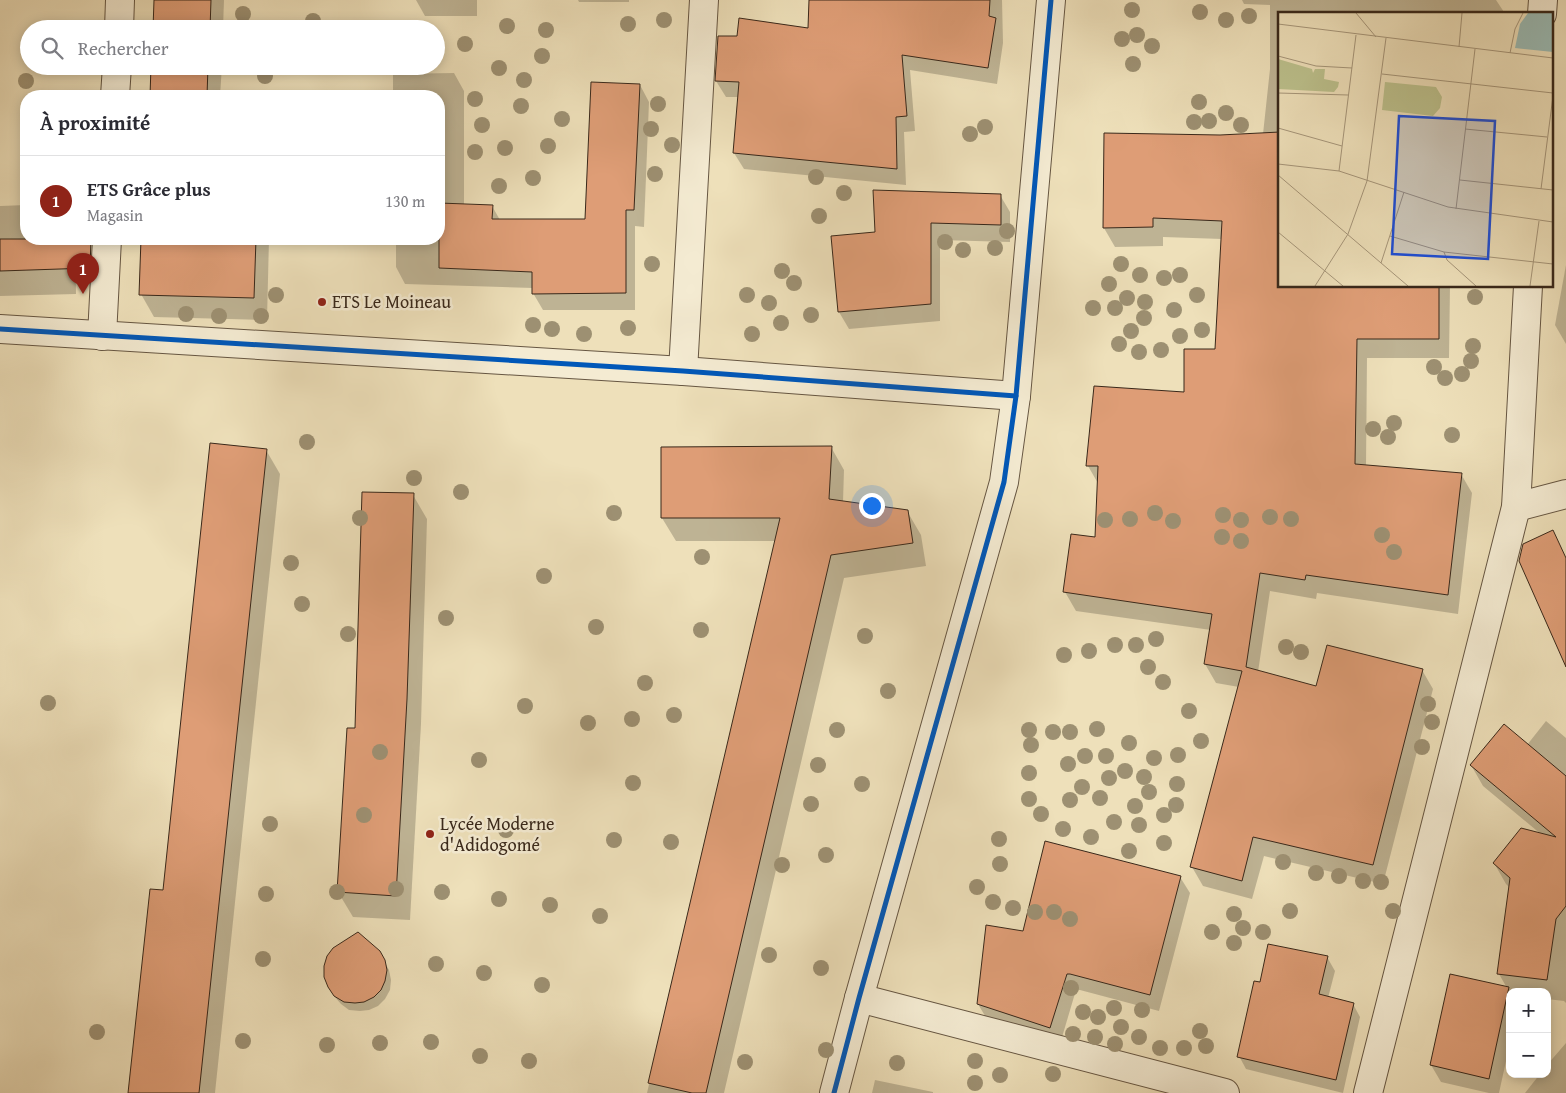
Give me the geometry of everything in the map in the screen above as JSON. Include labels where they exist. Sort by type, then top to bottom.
[{"type":"street","points":[[119,20],[120,0]]},
{"type":"street","points":[[683,371],[704,0]]},
{"type":"street","points":[[834,1093],[1004,482],[1016,396],[1051,0]]},
{"type":"street","points":[[115,90],[116,75]]},
{"type":"street","points":[[102,336],[108,245]]},
{"type":"street","points":[[1368,1093],[1516,507],[1528,288]]},
{"type":"street","points":[[0,329],[683,371],[1016,396]]},
{"type":"street","points":[[1516,507],[1566,494]]},
{"type":"street","points":[[859,998],[1225,1093]]},
{"type":"building","points":[[154,0],[211,0],[210,20],[153,20]]},
{"type":"building","points":[[809,0],[990,0],[989,16],[996,18],[988,68],[902,55],[907,116],[896,117],[897,169],[733,153],[739,82],[715,81],[718,36],[737,36],[739,18],[808,28]]},
{"type":"building","points":[[151,75],[208,75],[207,90],[150,90]]},
{"type":"building","points":[[591,82],[640,84],[634,210],[626,210],[626,293],[532,294],[532,272],[439,268],[439,245],[445,245],[445,203],[493,205],[492,219],[585,219]]},
{"type":"building","points":[[1278,132],[1278,288],[1439,288],[1439,339],[1357,339],[1355,464],[1462,473],[1448,595],[1306,575],[1305,580],[1260,573],[1246,667],[1316,686],[1327,645],[1423,669],[1373,865],[1253,837],[1242,881],[1190,867],[1242,671],[1204,664],[1212,614],[1063,592],[1071,534],[1095,537],[1098,466],[1086,466],[1094,386],[1184,392],[1184,349],[1215,349],[1222,221],[1153,218],[1153,227],[1103,228],[1104,133],[1220,135]]},
{"type":"building","points":[[873,190],[1001,194],[1001,225],[931,223],[931,304],[838,312],[831,236],[875,232]]},
{"type":"building","points":[[0,239],[20,239],[20,245],[91,245],[90,268],[0,271]]},
{"type":"building","points":[[141,245],[256,245],[254,298],[139,295]]},
{"type":"building","points":[[210,443],[267,449],[199,1093],[128,1093],[150,889],[163,890]]},
{"type":"building","points":[[832,446],[829,499],[908,510],[913,543],[831,555],[706,1093],[692,1093],[648,1083],[780,518],[661,518],[661,447]]},
{"type":"building","points":[[362,492],[414,493],[407,699],[396,896],[337,892],[347,728],[355,728]]},
{"type":"building","points":[[1553,530],[1566,558],[1566,667],[1519,561],[1523,544]]},
{"type":"building","points":[[1504,724],[1566,776],[1566,906],[1556,919],[1547,980],[1497,974],[1510,878],[1493,863],[1521,828],[1556,837],[1470,765]]},
{"type":"building","points":[[1045,841],[1181,876],[1150,995],[1067,974],[1050,1028],[977,1004],[986,925],[1023,931]]},
{"type":"building","points":[[358,932],[380,951],[385,960],[387,970],[385,981],[381,990],[374,997],[364,1002],[344,1002],[334,996],[328,987],[324,977],[324,966],[327,956],[333,948]]},
{"type":"building","points":[[1268,944],[1328,956],[1319,994],[1354,1003],[1336,1080],[1237,1057],[1254,981],[1260,982]]},
{"type":"building","points":[[1450,974],[1509,987],[1506,988],[1506,1001],[1489,1079],[1430,1065]]},
{"type":"cycle path","points":[[834,1093],[1004,482],[1016,396],[1051,0]]},
{"type":"cycle path","points":[[0,329],[683,371],[1016,396]]},
{"type":"place","name":"ETS Grâce plus","points":[[83,294]]},
{"type":"place","name":"ETS Le Moineau","points":[[322,302]]},
{"type":"place","name":"Lycée Moderne d'Adidogomé","points":[[430,834]]}]
